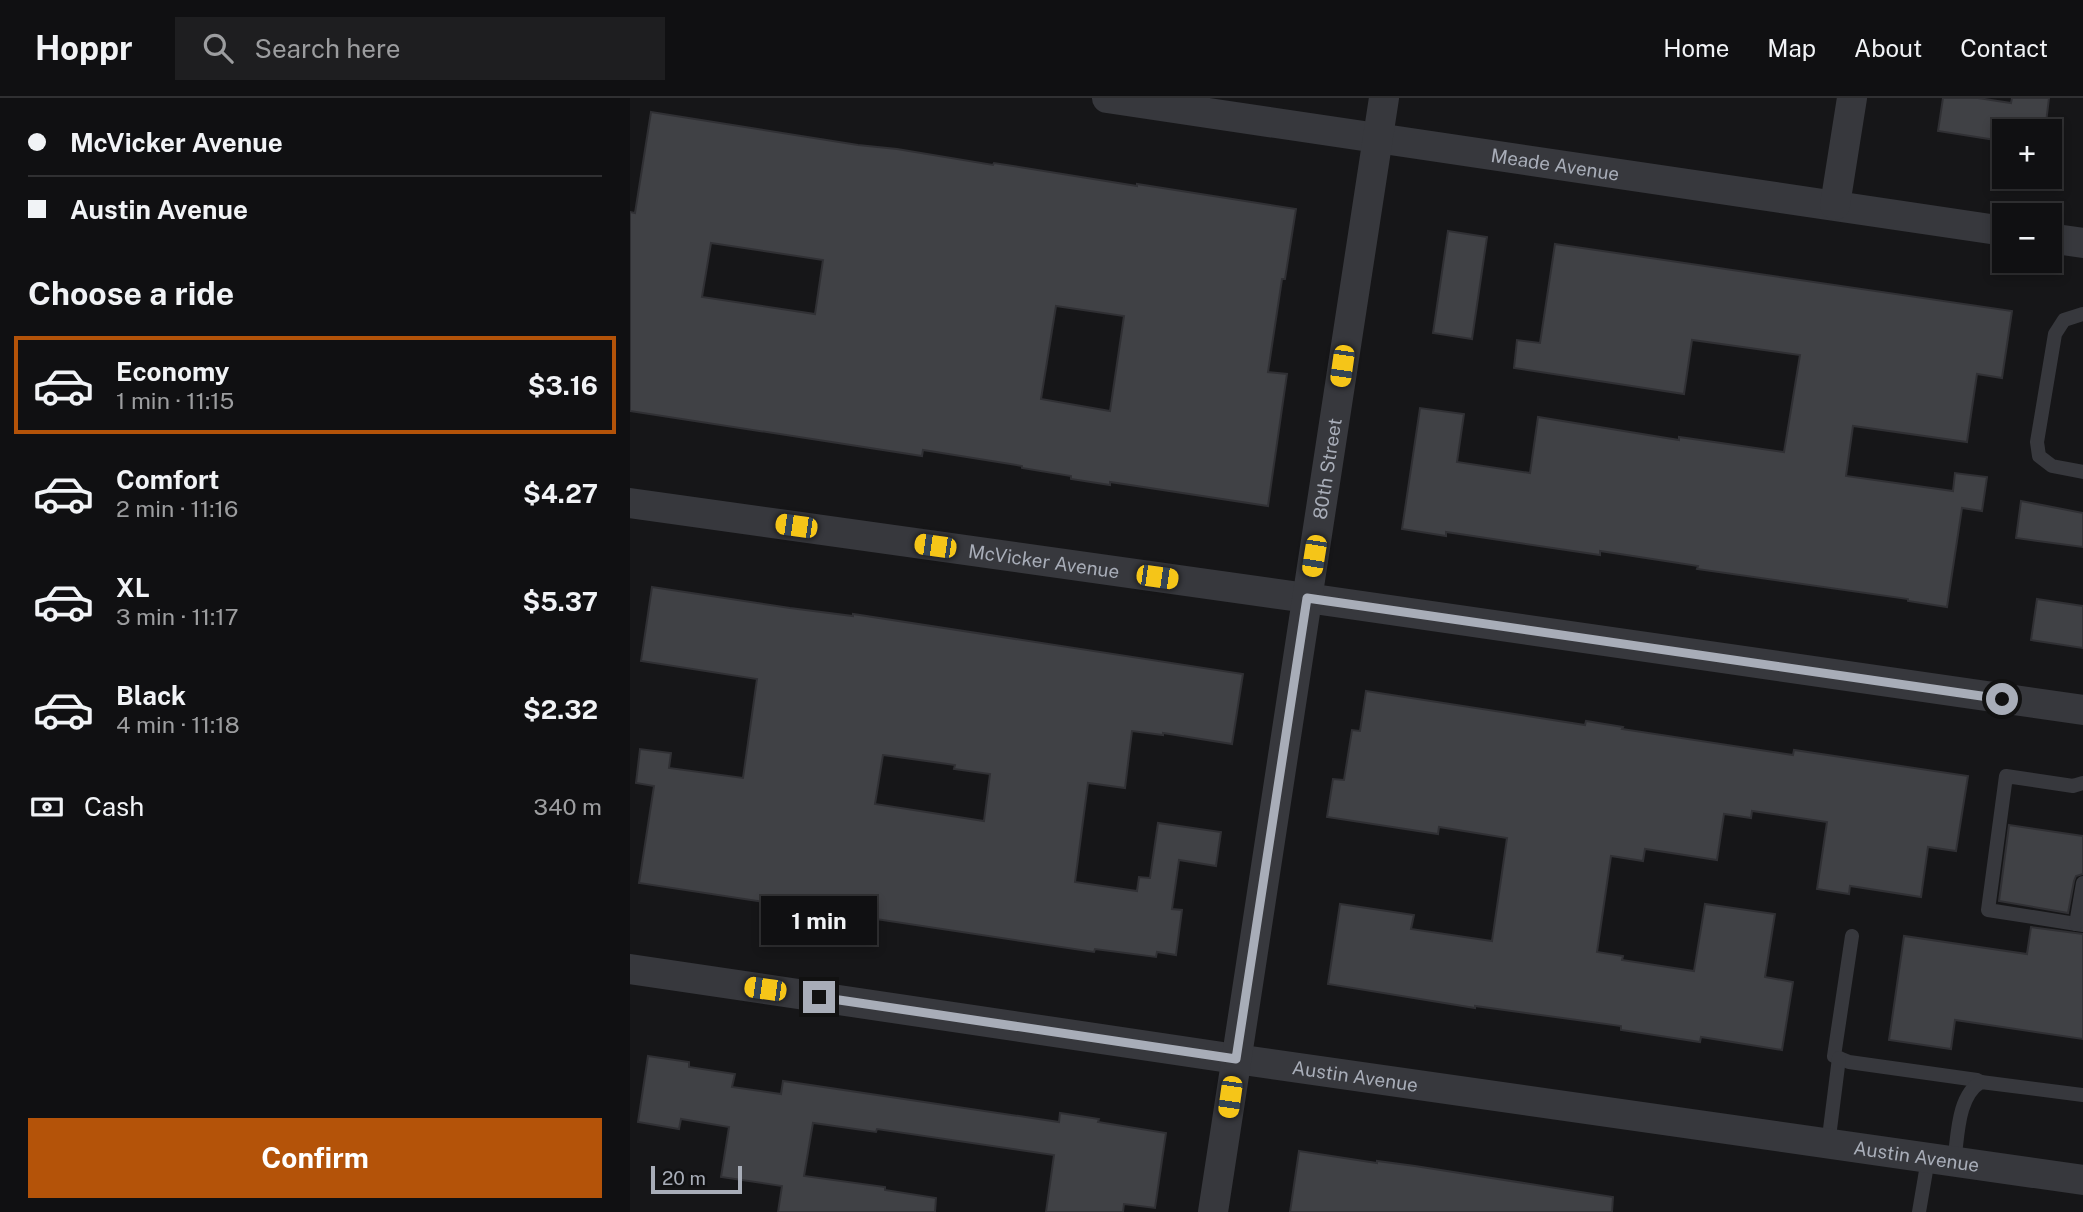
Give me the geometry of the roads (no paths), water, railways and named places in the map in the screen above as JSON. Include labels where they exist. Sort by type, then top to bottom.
[{"type":"street","name":"Meade Avenue","points":[[1107,98],[1992,229]]},
{"type":"street","name":"80th Street","points":[[1213,1212],[1384,98]]},
{"type":"street","points":[[1835,205],[1852,98]]},
{"type":"street","points":[[2062,240],[2083,243]]},
{"type":"street","name":"McVicker Avenue","points":[[630,503],[2083,710]]},
{"type":"street","name":"Austin Avenue","points":[[630,969],[2083,1180]]},
{"type":"lane","points":[[2083,314],[2064,320],[2055,334],[2037,442],[2039,456],[2052,466],[2083,472]]},
{"type":"lane","points":[[2083,783],[2073,786],[2006,776],[1988,911],[2080,925],[2083,883]]},
{"type":"lane","points":[[1852,936],[1835,1056],[1849,1062],[2083,1095]]},
{"type":"lane","points":[[1828,1145],[1839,1058]]},
{"type":"lane","points":[[1919,1212],[1964,1105],[1973,1087],[1981,1082]]}]
